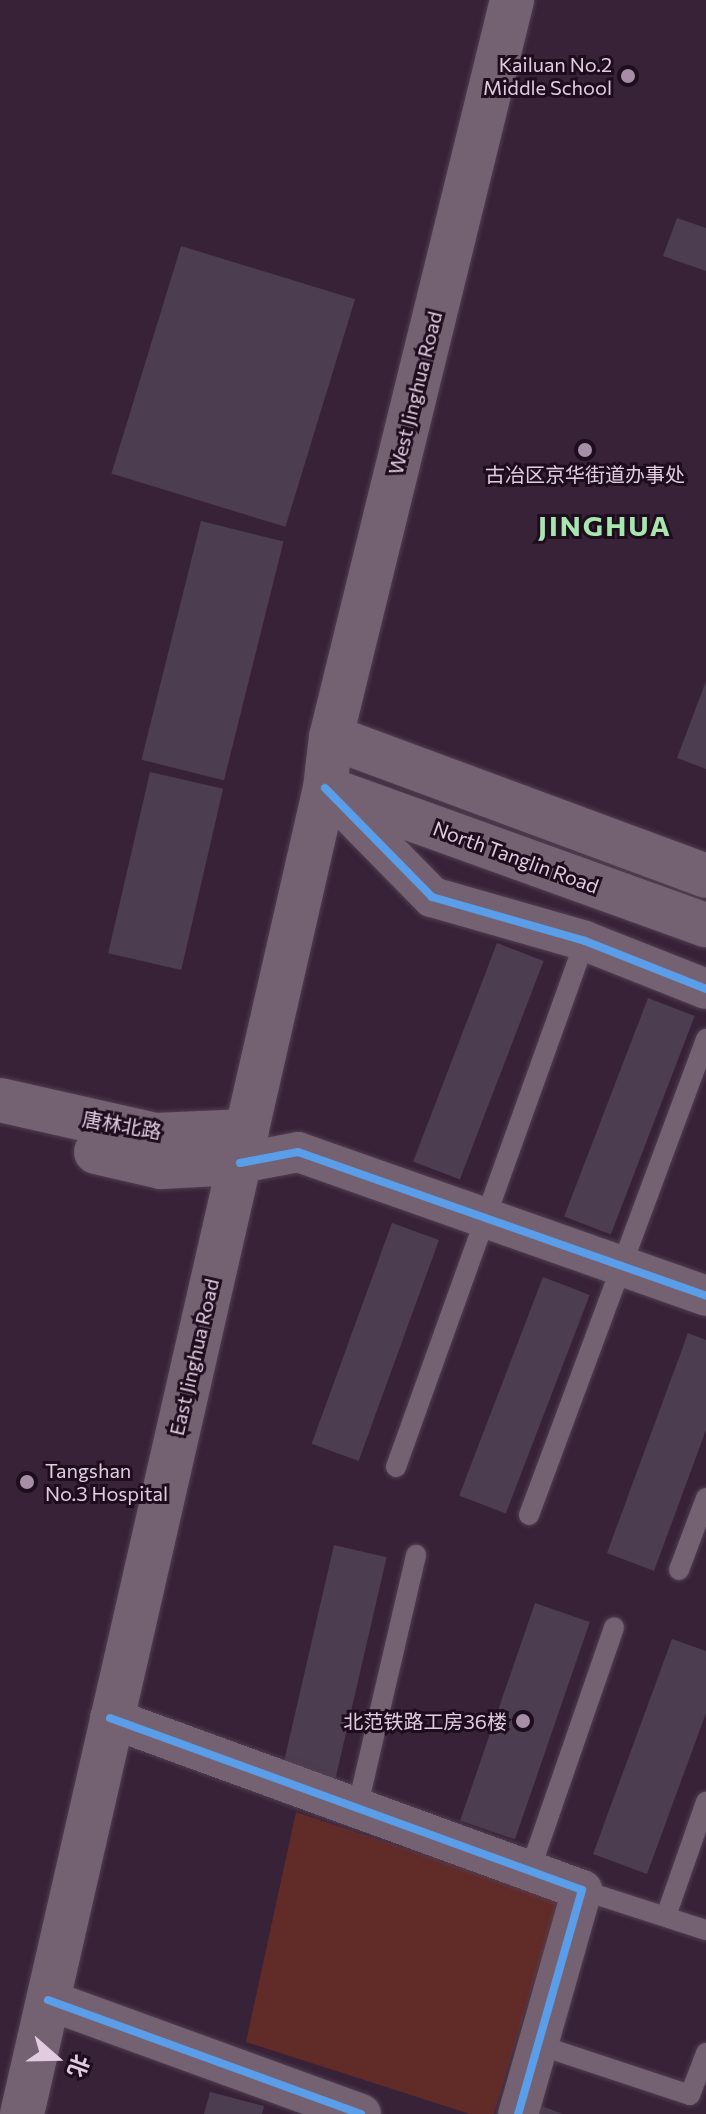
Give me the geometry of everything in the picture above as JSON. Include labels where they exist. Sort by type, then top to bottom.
[{"type":"main road","name":"West Jinghua Road","points":[[325,788],[331,737],[512,0]]},
{"type":"main road","points":[[331,737],[706,876]]},
{"type":"main road","name":"North Tanglin Road","points":[[325,788],[706,925]]},
{"type":"main road","name":"East Jinghua Road","points":[[22,2114],[110,1718],[325,788]]},
{"type":"main road","name":"唐林北路","points":[[0,1100],[155,1135],[243,1147]]},
{"type":"main road","points":[[0,1130],[161,1167],[243,1147]]},
{"type":"street","points":[[325,788],[432,897],[585,941],[706,989]]},
{"type":"street","points":[[243,1147],[298,1152],[486,1215],[706,1296]]},
{"type":"street","points":[[110,1718],[582,1890],[518,2114]]},
{"type":"street","points":[[48,2000],[285,2101],[361,2114]]},
{"type":"lane","points":[[396,1467],[585,941]]},
{"type":"lane","points":[[529,1515],[706,1039]]},
{"type":"lane","points":[[679,1570],[706,1498]]},
{"type":"lane","points":[[357,1809],[416,1555]]},
{"type":"lane","points":[[529,1873],[614,1627]]},
{"type":"lane","points":[[666,1916],[706,1802]]},
{"type":"lane","points":[[582,1890],[706,1930]]},
{"type":"lane","points":[[539,2045],[690,2095],[706,2053]]},
{"type":"shaded area","points":[[296,1812],[559,1900],[494,2114],[470,2114],[246,2042]]},
{"type":"building","points":[[677,218],[706,228],[706,271],[663,256]]},
{"type":"building","points":[[181,246],[355,299],[285,527],[111,474]]},
{"type":"building","points":[[201,521],[283,542],[224,780],[141,760]]},
{"type":"building","points":[[706,681],[706,769],[677,758]]},
{"type":"building","points":[[150,772],[223,789],[181,970],[108,953]]},
{"type":"building","points":[[497,943],[544,961],[460,1179],[413,1161]]},
{"type":"building","points":[[648,998],[695,1016],[611,1234],[564,1216]]},
{"type":"building","points":[[392,1223],[439,1240],[359,1461],[312,1444]]},
{"type":"building","points":[[543,1277],[590,1295],[506,1513],[459,1495]]},
{"type":"building","points":[[688,1333],[706,1340],[706,1430],[654,1571],[607,1553]]},
{"type":"building","points":[[334,1545],[387,1557],[336,1778],[283,1766]]},
{"type":"building","name":"北范铁路工房36楼","points":[[535,1603],[590,1622],[515,1839],[460,1820]]},
{"type":"building","points":[[672,1639],[706,1651],[706,1713],[647,1874],[593,1854]]},
{"type":"building","points":[[210,2092],[264,2106],[262,2114],[204,2114]]},
{"type":"building","points":[[539,2105],[563,2114],[535,2114]]},
{"type":"cycle path","points":[[325,788],[432,897],[585,941],[706,989]]},
{"type":"cycle path","points":[[240,1163],[298,1152],[706,1296]]},
{"type":"cycle path","points":[[110,1718],[582,1890],[518,2114]]},
{"type":"cycle path","points":[[48,2000],[361,2114]]},
{"type":"place","name":"Kailuan No.2 Middle School","points":[[628,76]]},
{"type":"place","name":"古冶区京华街道办事处","points":[[585,450]]},
{"type":"place","name":"Tangshan No.3 Hospital","points":[[27,1482]]},
{"type":"place","name":"北范铁路工房36楼","points":[[523,1721]]},
{"type":"district","name":"JINGHUA","points":[[605,525]]}]
